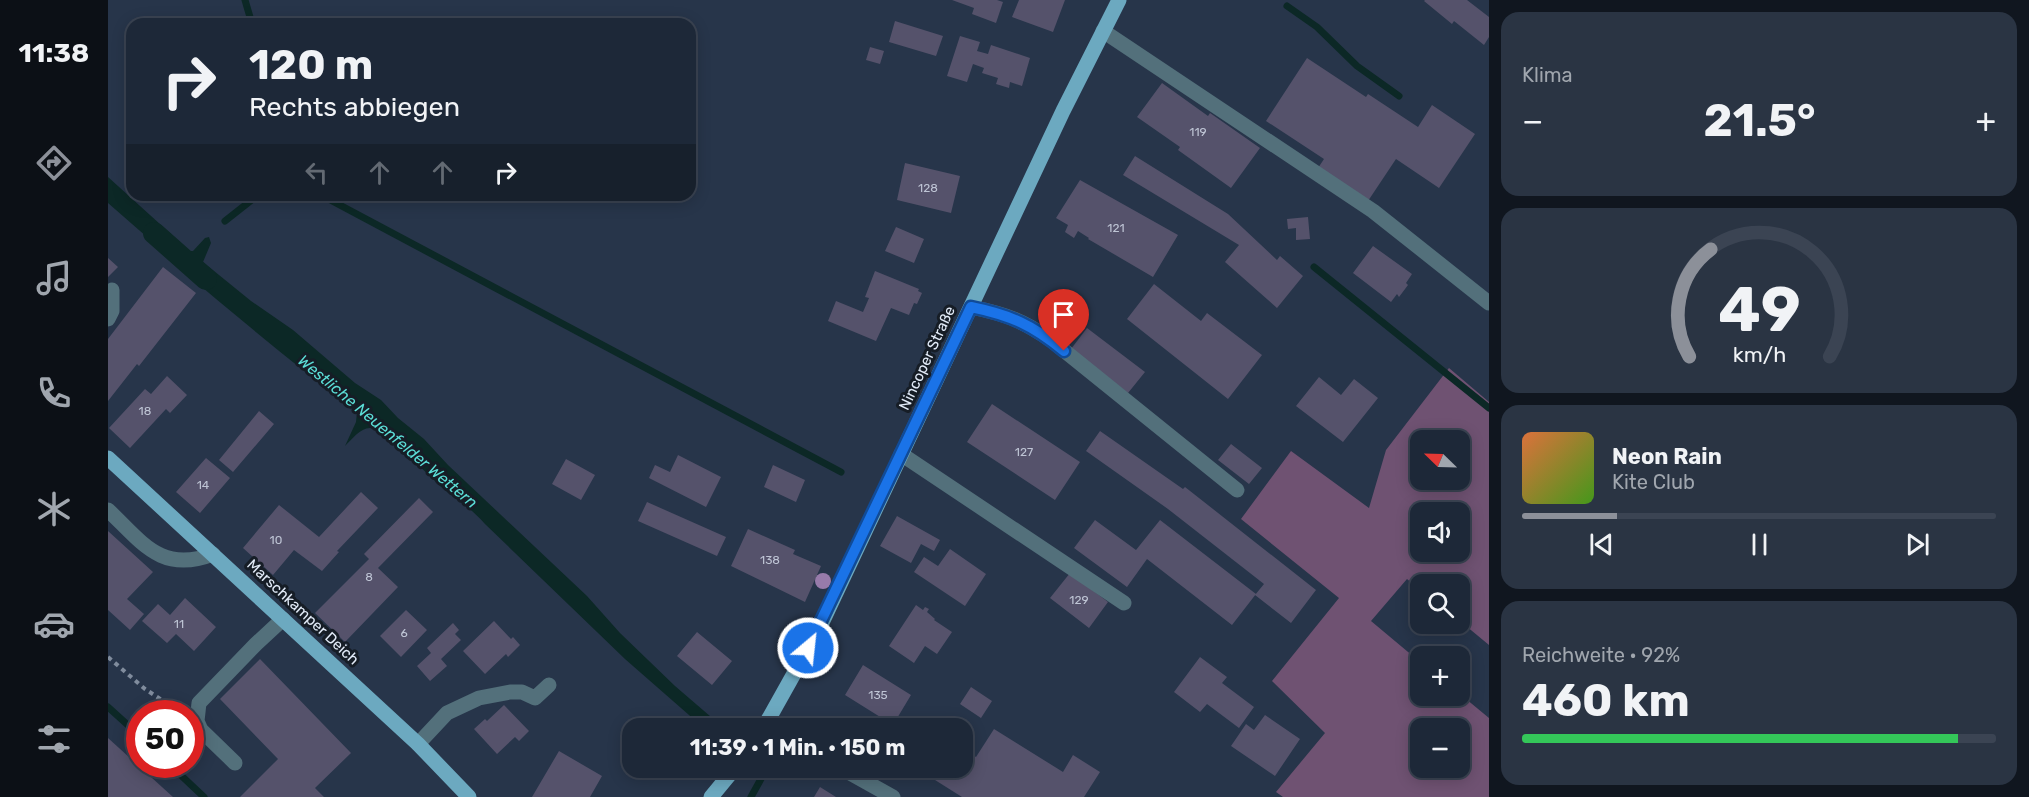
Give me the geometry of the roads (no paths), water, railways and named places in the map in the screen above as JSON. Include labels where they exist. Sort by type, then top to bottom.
[{"type":"main road","name":"Nincoper Straße","points":[[772,718],[819,629],[1119,0]]},
{"type":"main road","name":"Marschkamper Deich","points":[[108,458],[418,744],[468,797]]},
{"type":"main road","points":[[711,797],[727,778]]},
{"type":"lane","points":[[1103,31],[1373,211],[1489,303]]},
{"type":"lane","points":[[108,319],[112,310],[112,290]]},
{"type":"lane","points":[[971,307],[1001,313],[1028,324],[1051,340],[1236,490]]},
{"type":"lane","points":[[901,454],[1124,603]]},
{"type":"lane","points":[[108,510],[154,554],[169,559],[198,559],[213,554]]},
{"type":"lane","points":[[235,763],[201,730],[196,721],[199,703],[283,619]]},
{"type":"lane","points":[[418,744],[447,713],[479,698],[510,692],[522,693],[535,698],[549,685]]},
{"type":"lane","points":[[860,778],[893,797]]},
{"type":"water","points":[[108,177],[126,193],[126,201],[135,201],[182,244],[171,258],[108,203]]},
{"type":"water","points":[[209,237],[211,243],[203,262],[251,301],[293,330],[355,383],[381,400],[587,596],[620,633],[675,686],[712,718],[692,718],[625,659],[476,514],[446,491],[387,437],[367,428],[345,446],[356,422],[357,412],[177,266],[205,238]]},
{"type":"waterway","points":[[245,0],[250,18]]},
{"type":"waterway","points":[[1287,6],[1317,27],[1357,66],[1399,96]]},
{"type":"waterway","points":[[225,221],[250,201]]},
{"type":"waterway","points":[[332,201],[841,472]]},
{"type":"waterway","name":"Westliche Neuenfelder Wettern","points":[[154,233],[206,279]]},
{"type":"waterway","points":[[1314,267],[1489,408]]},
{"type":"waterway","points":[[108,707],[126,723]]},
{"type":"waterway","points":[[184,778],[204,797]]},
{"type":"waterway","name":"Westliche Neuenfelder Wettern","points":[[751,797],[761,778]]}]
